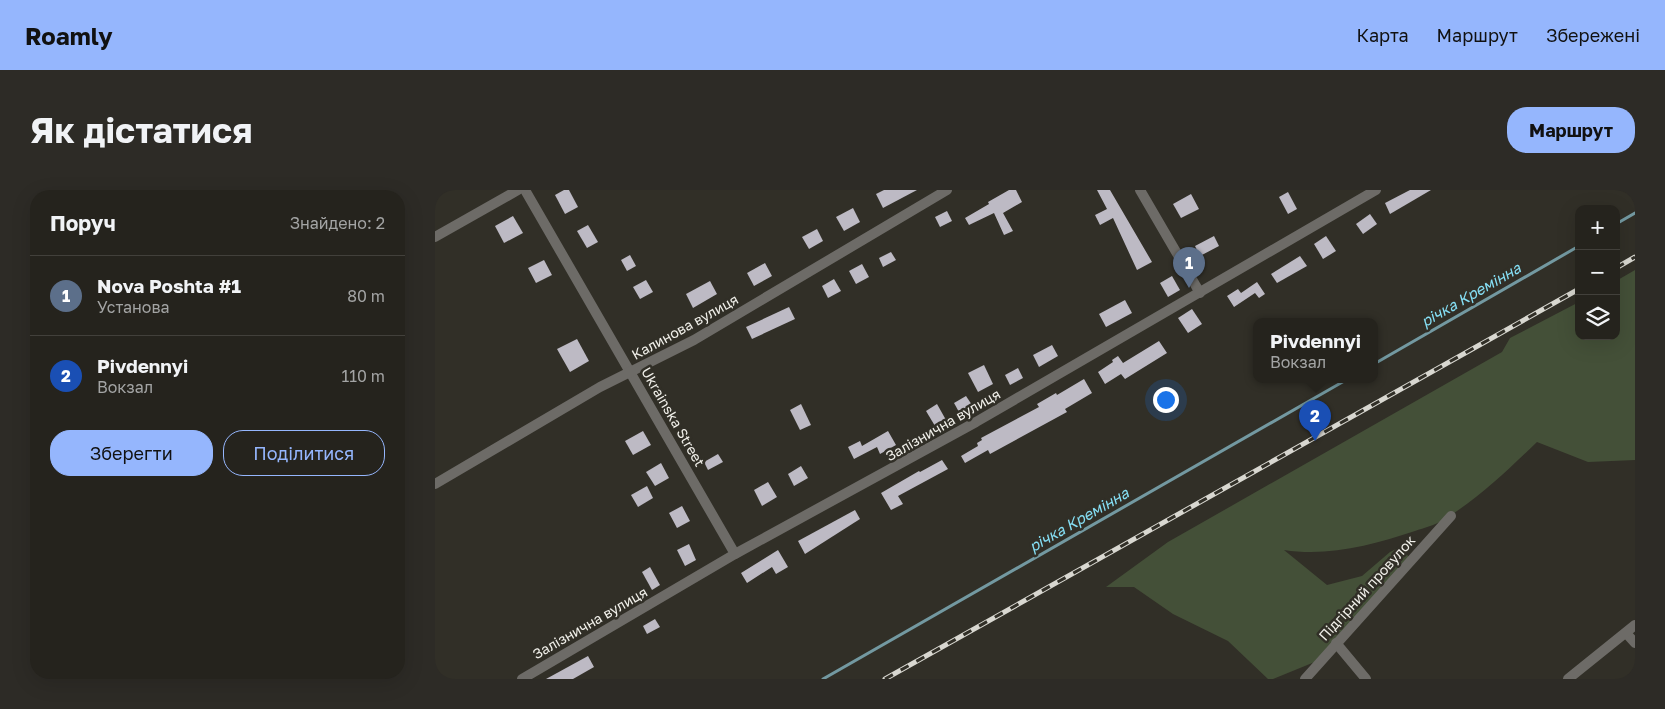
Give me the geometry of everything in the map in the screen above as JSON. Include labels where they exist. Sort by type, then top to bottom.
[{"type":"street","points":[[435,237],[517,190]]},
{"type":"street","name":"Ukrainska Street","points":[[525,190],[735,554]]},
{"type":"street","name":"Калинова вулиця","points":[[435,484],[600,387],[694,340],[947,190]]},
{"type":"street","points":[[1140,190],[1200,293]]},
{"type":"street","name":"Залізнична вулиця","points":[[522,679],[735,554],[967,427],[1376,190]]},
{"type":"street","name":"Підгірний провулок","points":[[1305,679],[1451,516]]},
{"type":"street","points":[[1569,679],[1635,625]]},
{"type":"street","points":[[1626,632],[1635,643]]},
{"type":"street","points":[[1336,643],[1366,679]]},
{"type":"green space","points":[[1635,270],[1635,460],[1588,462],[1537,442],[1480,493],[1456,512],[1437,523],[1383,541],[1334,551],[1301,552],[1284,550],[1327,585],[1362,576],[1390,552],[1400,547],[1409,557],[1322,659],[1273,679],[1268,679],[1228,641],[1173,614],[1134,587],[1106,587],[1168,542],[1502,352],[1510,338],[1575,304],[1575,340],[1620,340],[1620,279]]},
{"type":"building","points":[[564,190],[569,190],[578,207],[565,214],[555,195]]},
{"type":"building","points":[[884,190],[917,190],[883,208],[876,194]]},
{"type":"building","points":[[1009,190],[1016,190],[1022,202],[1003,213],[1013,231],[1004,235],[994,213],[969,225],[965,218]]},
{"type":"building","points":[[1097,190],[1110,190],[1152,262],[1137,270],[1113,218],[1100,225],[1095,215],[1107,209]]},
{"type":"building","points":[[1410,190],[1431,190],[1390,214],[1385,203]]},
{"type":"building","points":[[1288,192],[1297,209],[1288,214],[1279,197]]},
{"type":"building","points":[[1191,194],[1199,209],[1181,218],[1173,204]]},
{"type":"building","points":[[853,208],[860,222],[844,231],[836,217]]},
{"type":"building","points":[[947,211],[952,221],[940,227],[935,217]]},
{"type":"building","points":[[1370,214],[1377,224],[1363,234],[1356,224]]},
{"type":"building","points":[[513,216],[523,233],[504,243],[495,226]]},
{"type":"building","points":[[588,225],[598,242],[587,248],[577,231]]},
{"type":"building","points":[[817,229],[823,241],[809,249],[802,237]]},
{"type":"building","points":[[1214,236],[1219,246],[1200,256],[1195,246]]},
{"type":"building","points":[[1326,236],[1336,251],[1323,259],[1314,244]]},
{"type":"building","points":[[891,252],[896,260],[883,267],[879,258]]},
{"type":"building","points":[[630,255],[636,266],[627,271],[621,260]]},
{"type":"building","points":[[1300,256],[1307,266],[1277,283],[1271,274]]},
{"type":"building","points":[[544,260],[552,275],[536,283],[528,268]]},
{"type":"building","points":[[765,263],[772,276],[754,286],[747,273]]},
{"type":"building","points":[[862,264],[869,277],[856,284],[849,271]]},
{"type":"building","points":[[1172,276],[1180,290],[1168,297],[1160,283]]},
{"type":"building","points":[[834,279],[841,291],[828,298],[822,286]]},
{"type":"building","points":[[646,280],[653,292],[640,299],[633,287]]},
{"type":"building","points":[[710,281],[717,294],[693,308],[686,294]]},
{"type":"building","points":[[1257,282],[1265,294],[1259,298],[1255,293],[1234,307],[1227,296],[1238,289],[1241,293]]},
{"type":"building","points":[[1125,300],[1132,313],[1106,327],[1099,314]]},
{"type":"building","points":[[789,307],[795,319],[752,339],[746,327]]},
{"type":"building","points":[[1192,309],[1202,324],[1188,333],[1178,318]]},
{"type":"building","points":[[577,339],[589,361],[570,372],[557,349]]},
{"type":"building","points":[[1159,341],[1167,353],[1125,379],[1121,374],[1105,384],[1098,372],[1113,362],[1112,360],[1118,356],[1123,363]]},
{"type":"building","points":[[1052,345],[1058,356],[1039,367],[1033,355]]},
{"type":"building","points":[[984,365],[993,384],[978,392],[968,373]]},
{"type":"building","points":[[1018,368],[1023,378],[1010,385],[1005,375]]},
{"type":"building","points":[[1084,379],[1092,393],[1065,409],[1067,412],[990,454],[988,450],[965,463],[961,456],[978,446],[977,443],[982,440],[981,438],[1039,407],[1037,404]]},
{"type":"building","points":[[966,396],[972,405],[959,412],[954,403]]},
{"type":"building","points":[[801,404],[811,425],[800,430],[790,410]]},
{"type":"building","points":[[937,404],[946,420],[935,426],[926,411]]},
{"type":"building","points":[[643,431],[651,445],[633,455],[625,441]]},
{"type":"building","points":[[888,431],[896,445],[880,454],[877,447],[854,459],[848,447],[860,441],[862,446]]},
{"type":"building","points":[[718,454],[723,462],[708,470],[704,462]]},
{"type":"building","points":[[942,460],[948,469],[898,496],[903,504],[891,510],[881,493]]},
{"type":"building","points":[[661,463],[669,478],[655,486],[646,472]]},
{"type":"building","points":[[801,466],[808,478],[794,486],[788,474]]},
{"type":"building","points":[[768,482],[777,497],[762,506],[754,490]]},
{"type":"building","points":[[647,486],[653,498],[638,507],[631,495]]},
{"type":"building","points":[[682,506],[690,521],[677,528],[669,513]]},
{"type":"building","points":[[855,510],[860,519],[805,554],[798,541]]},
{"type":"building","points":[[689,544],[696,560],[685,566],[677,550]]},
{"type":"building","points":[[778,550],[788,567],[776,574],[772,567],[747,583],[741,573]]},
{"type":"building","points":[[650,567],[660,585],[652,590],[642,572]]},
{"type":"building","points":[[655,619],[660,627],[647,634],[643,626]]},
{"type":"building","points":[[588,656],[594,667],[573,679],[546,679]]},
{"type":"waterway","name":"річка Кремінна","points":[[1620,222],[1635,213]]},
{"type":"waterway","name":"річка Кремінна","points":[[1378,362],[1575,248]]},
{"type":"waterway","name":"річка Кремінна","points":[[823,679],[1341,383]]},
{"type":"railway","points":[[1620,266],[1635,257]]},
{"type":"railway","points":[[885,679],[1575,291]]},
{"type":"place","name":"Nova Poshta #1","points":[[1189,288]]},
{"type":"place","name":"Pivdennyi","points":[[1315,441]]}]
